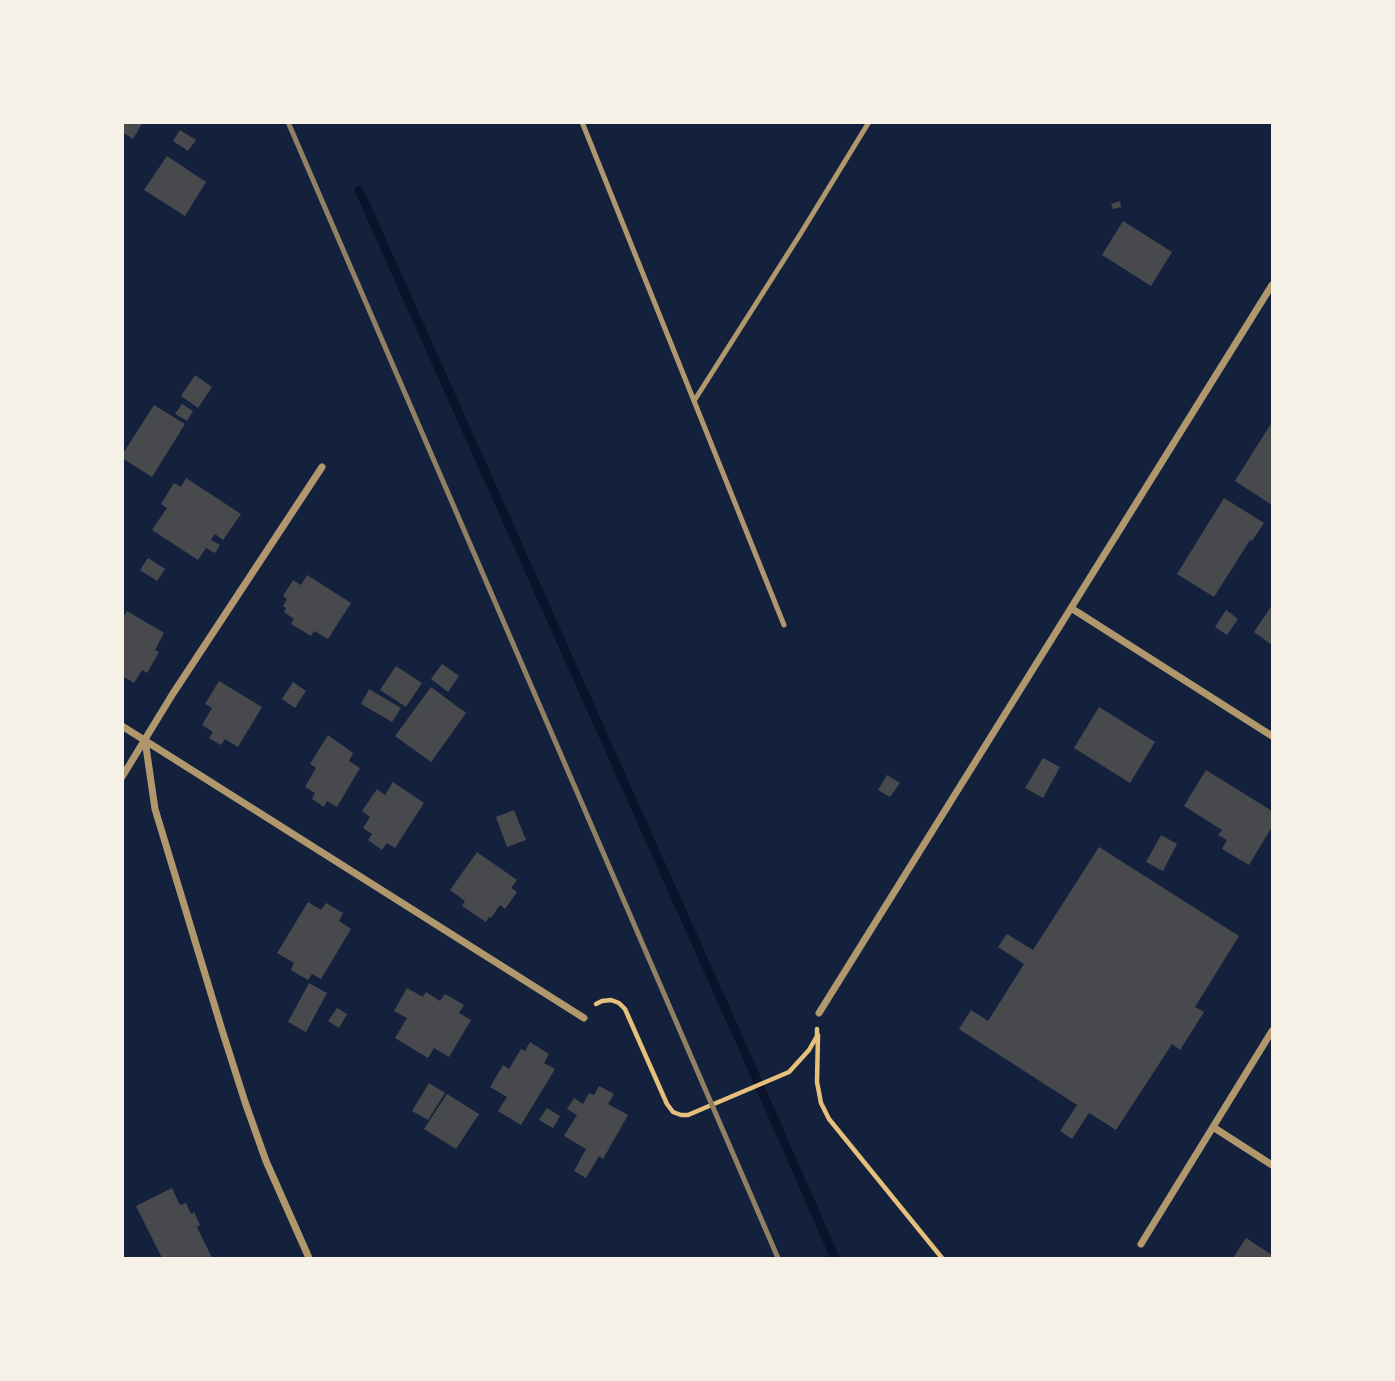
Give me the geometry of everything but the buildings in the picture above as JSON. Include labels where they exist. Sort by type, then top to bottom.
[{"type":"street","points":[[819,1013],[1071,608],[1270,297],[1272,285]]},
{"type":"street","points":[[122,777],[172,695],[322,467]]},
{"type":"street","points":[[1071,608],[1272,736]]},
{"type":"street","points":[[122,726],[584,1018]]},
{"type":"street","points":[[145,740],[155,808],[222,1030],[267,1161],[309,1258]]},
{"type":"street","points":[[1141,1244],[1272,1031]]},
{"type":"street","points":[[1213,1127],[1272,1164]]},
{"type":"lane","points":[[582,122],[784,625]]},
{"type":"lane","points":[[694,401],[869,122]]},
{"type":"path","points":[[584,1018],[594,1005],[602,1001],[619,1003],[625,1009],[667,1104],[673,1112],[688,1115],[789,1072],[809,1050],[817,1036],[819,1013]]},
{"type":"path","points":[[819,1013],[817,1082],[821,1103],[829,1119],[942,1258]]},
{"type":"waterway","points":[[359,190],[835,1258]]},
{"type":"railway","points":[[288,122],[778,1258]]}]
